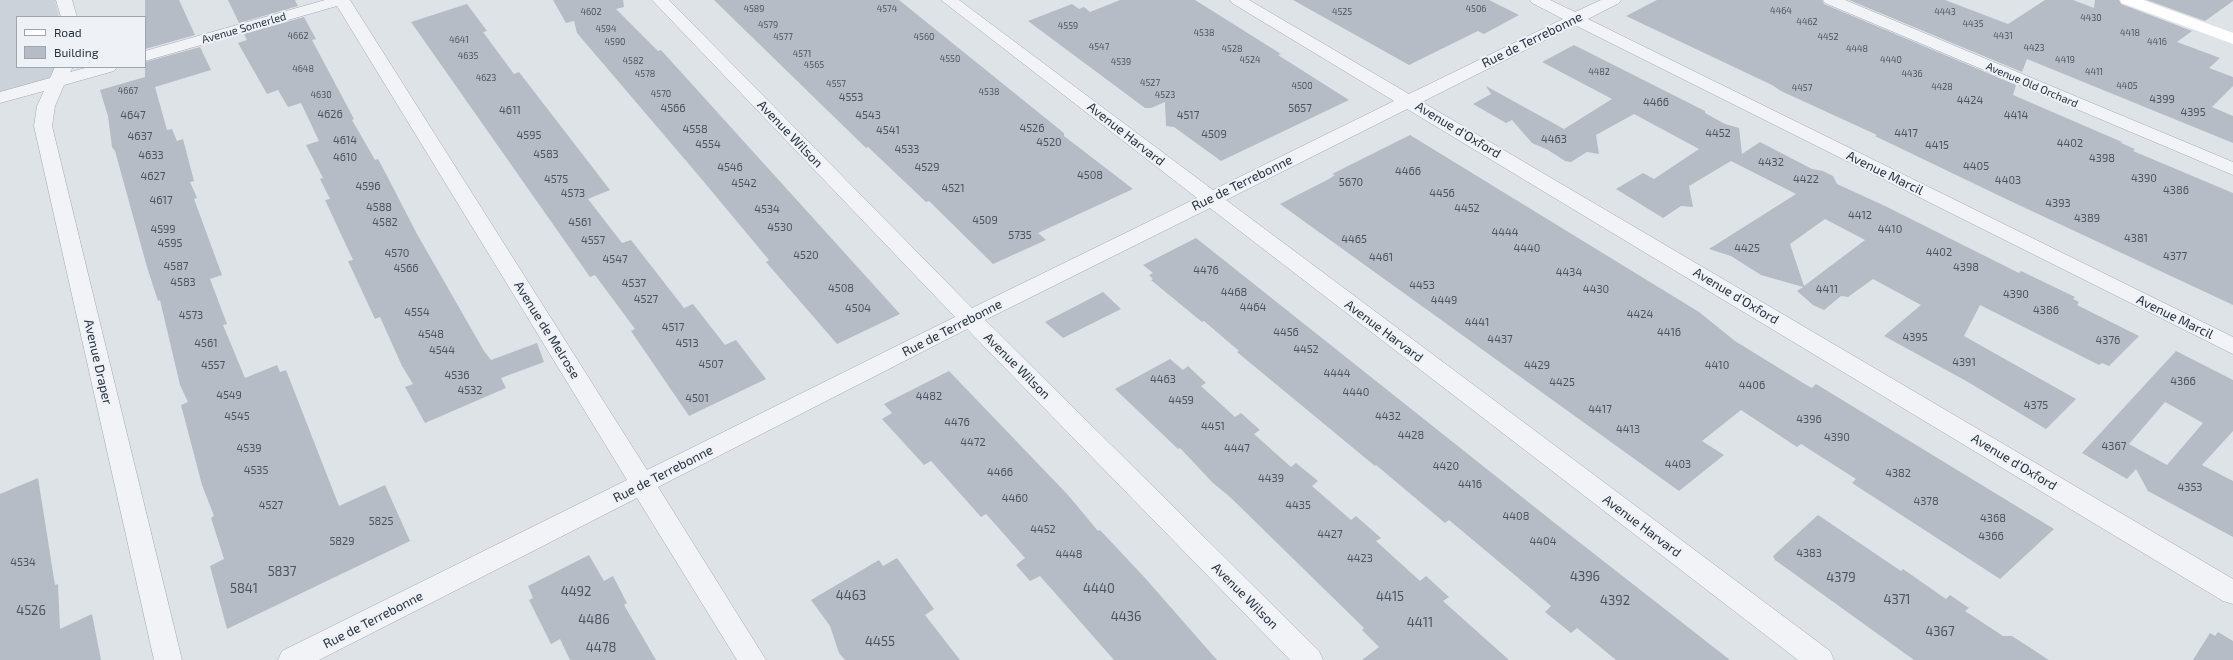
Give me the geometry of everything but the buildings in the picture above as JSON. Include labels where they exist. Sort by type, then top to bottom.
[{"type":"street","points":[[64,0],[69,16]]},
{"type":"street","name":"Avenue Somerled","points":[[146,56],[341,0]]},
{"type":"street","name":"Avenue de Melrose","points":[[341,0],[752,660]]},
{"type":"street","name":"Avenue Wilson","points":[[660,0],[970,319],[1309,660]]},
{"type":"street","name":"Avenue Harvard","points":[[949,0],[1820,660]]},
{"type":"street","name":"Avenue d'Oxford","points":[[1238,0],[2233,593]]},
{"type":"street","name":"Avenue Marcil","points":[[1538,0],[2233,346]]},
{"type":"street","name":"Rue de Terrebonne","points":[[292,660],[1210,199],[1613,0]]},
{"type":"street","name":"Avenue Old Orchard","points":[[1831,0],[2233,169]]},
{"type":"street","points":[[2128,0],[2233,39]]},
{"type":"street","points":[[0,98],[60,74],[101,68]]},
{"type":"street","name":"Avenue Draper","points":[[60,74],[46,106],[42,126],[168,660]]},
{"type":"shaded area","points":[[0,0],[55,0],[59,16],[16,16],[16,68],[61,68],[57,82],[0,98]]}]
